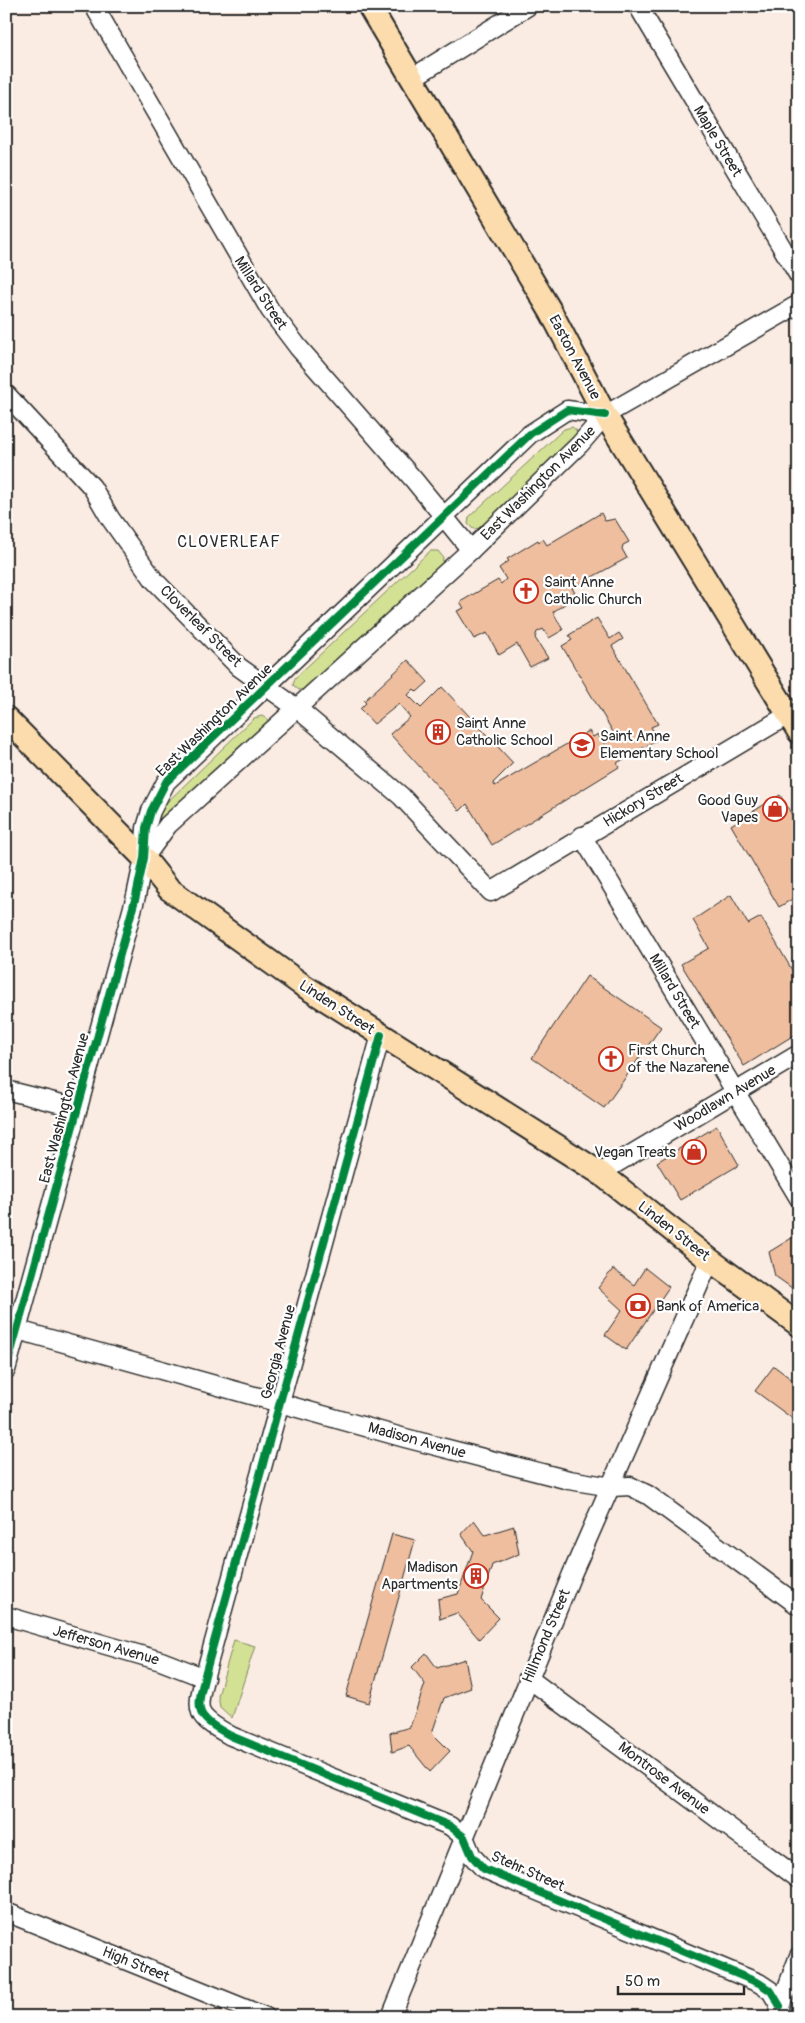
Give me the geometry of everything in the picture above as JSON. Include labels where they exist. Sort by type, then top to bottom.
[{"type":"main road","name":"Easton Avenue","points":[[369,6],[551,312],[605,416],[795,720]]},
{"type":"main road","name":"Linden Street","points":[[6,718],[144,858],[169,889],[301,984],[600,1173],[710,1260],[799,1325]]},
{"type":"street","name":"Millard Street","points":[[94,6],[270,310],[298,347],[414,480],[471,550]]},
{"type":"street","points":[[412,78],[528,6]]},
{"type":"street","name":"Maple Street","points":[[638,6],[799,276]]},
{"type":"street","name":"East Washington Avenue","points":[[144,858],[168,825],[471,550],[580,444],[605,416],[799,304]]},
{"type":"street","name":"Cloverleaf Street","points":[[6,394],[64,453],[92,487],[110,518],[154,580],[239,667],[298,709],[401,796],[490,892]]},
{"type":"street","name":"East Washington Avenue","points":[[6,1370],[12,1328],[78,1108],[136,896],[144,858],[146,828],[151,812],[166,782],[530,434],[567,410],[605,416]]},
{"type":"street","name":"Hickory Street","points":[[490,892],[582,836],[795,720]]},
{"type":"street","name":"Millard Street","points":[[582,836],[799,1198]]},
{"type":"street","name":"Georgia Avenue","points":[[205,1678],[278,1402],[380,1035]]},
{"type":"street","name":"Woodlawn Avenue","points":[[600,1173],[799,1054]]},
{"type":"street","points":[[6,1090],[78,1108]]},
{"type":"street","name":"Hillmond Street","points":[[391,2017],[528,1678],[710,1260]]},
{"type":"street","name":"Madison Avenue","points":[[12,1328],[569,1480],[612,1487],[630,1486],[648,1495],[799,1606]]},
{"type":"street","name":"Jefferson Avenue","points":[[6,1616],[161,1660],[205,1678]]},
{"type":"street","points":[[205,1678],[199,1706],[203,1719],[214,1727],[297,1765],[450,1826],[464,1837]]},
{"type":"street","name":"Montrose Avenue","points":[[528,1678],[799,1879]]},
{"type":"street","name":"Stehr Street","points":[[464,1837],[472,1856],[484,1869],[760,1983],[771,1991],[778,2011]]},
{"type":"street","name":"High Street","points":[[6,1912],[266,2017]]},
{"type":"street","points":[[778,2011],[799,1956]]},
{"type":"green space","points":[[572,427],[577,431],[576,438],[481,528],[473,529],[468,524],[469,517],[564,429]]},
{"type":"green space","points":[[430,551],[438,551],[443,557],[442,566],[306,689],[299,690],[293,685],[295,678]]},
{"type":"green space","points":[[262,716],[268,720],[267,727],[169,820],[155,828],[160,809],[254,718]]},
{"type":"green space","points":[[234,1640],[255,1646],[232,1718],[220,1707],[218,1696]]},
{"type":"building","name":"Saint Anne Catholic Church","points":[[601,513],[605,521],[615,519],[629,542],[623,545],[622,549],[627,558],[572,588],[575,593],[571,597],[572,599],[553,612],[563,630],[549,638],[543,629],[537,632],[535,638],[548,658],[530,667],[517,644],[499,655],[487,633],[474,639],[457,611],[464,608],[460,602],[498,580],[501,584],[506,579],[499,568],[509,561],[507,559],[538,540],[539,542],[543,539],[547,545]]},
{"type":"building","name":"Saint Anne Catholic School","points":[[597,618],[610,639],[619,633],[623,639],[612,646],[658,724],[651,727],[658,739],[617,763],[619,767],[492,845],[467,804],[460,811],[390,734],[410,717],[399,704],[374,724],[360,709],[366,703],[364,701],[408,660],[428,682],[417,692],[414,689],[408,695],[421,708],[442,687],[513,763],[493,783],[495,786],[589,731],[593,737],[598,734],[604,744],[616,737],[562,646],[572,640],[569,635]]},
{"type":"building","points":[[780,795],[799,826],[799,895],[779,907],[731,825]]},
{"type":"building","points":[[731,895],[748,924],[761,917],[799,982],[799,1032],[744,1066],[681,964],[709,948],[693,920]]},
{"type":"building","name":"First Church of the Nazarene","points":[[587,976],[661,1027],[604,1108],[532,1058]]},
{"type":"building","points":[[717,1126],[739,1165],[680,1200],[657,1162]]},
{"type":"building","points":[[795,1236],[799,1242],[799,1293],[775,1276],[769,1252]]},
{"type":"building","points":[[645,1268],[669,1287],[626,1350],[605,1335],[622,1310],[598,1288],[613,1269],[634,1285]]},
{"type":"building","points":[[774,1366],[799,1385],[799,1419],[797,1422],[755,1391]]},
{"type":"building","name":"Madison Apartments","points":[[474,1520],[485,1535],[514,1526],[519,1554],[492,1565],[481,1600],[499,1618],[479,1639],[457,1613],[440,1619],[438,1599],[458,1594],[473,1551],[461,1534]]},
{"type":"building","points":[[392,1534],[415,1540],[369,1703],[346,1696]]},
{"type":"building","points":[[426,1653],[437,1668],[465,1659],[471,1688],[444,1698],[432,1733],[450,1751],[430,1772],[409,1746],[392,1752],[390,1733],[410,1727],[425,1684],[412,1667]]},
{"type":"cycle path","points":[[6,1370],[136,896],[144,858],[146,828],[151,811],[166,782],[530,434],[567,410],[605,415]]},
{"type":"cycle path","points":[[381,1035],[206,1671],[200,1695],[200,1711],[210,1723],[231,1736],[450,1826],[464,1837],[472,1856],[484,1869],[759,1983],[771,1991],[780,2006]]},
{"type":"place","name":"Saint Anne Catholic Church","points":[[526,591]]},
{"type":"place","name":"Saint Anne Catholic School","points":[[438,732]]},
{"type":"place","name":"Saint Anne Elementary School","points":[[582,745]]},
{"type":"place","name":"Good Guy Vapes","points":[[775,809]]},
{"type":"place","name":"First Church of the Nazarene","points":[[611,1059]]},
{"type":"place","name":"Vegan Treats","points":[[694,1152]]},
{"type":"place","name":"Bank of America","points":[[638,1306]]},
{"type":"place","name":"Madison Apartments","points":[[476,1576]]},
{"type":"district","name":"CLOVERLEAF","points":[[229,541]]}]
